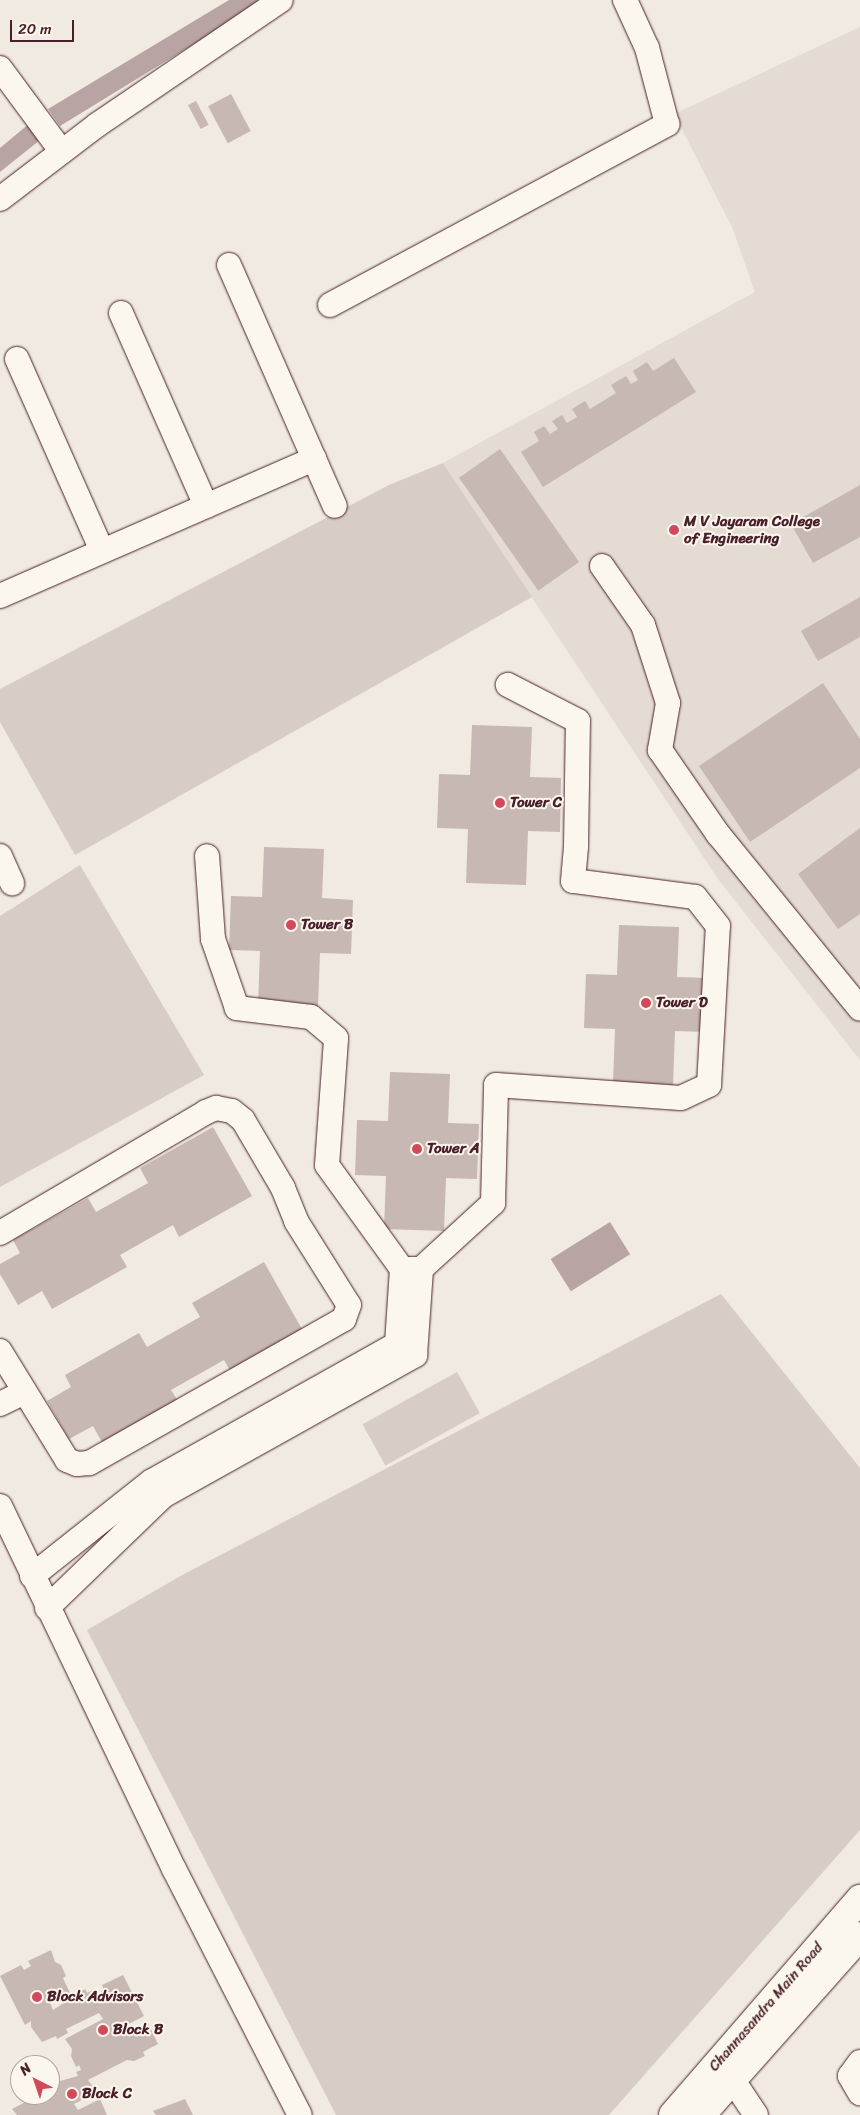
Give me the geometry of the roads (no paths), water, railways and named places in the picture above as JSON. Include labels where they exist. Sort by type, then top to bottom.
[{"type":"main road","name":"Channasandra Main Road","points":[[673,2115],[860,1899]]},
{"type":"main road","name":"Channasandra Main Road","points":[[701,2115],[860,1936]]},
{"type":"street","points":[[0,199],[57,144],[281,0]]},
{"type":"street","points":[[330,306],[667,124],[647,48],[625,0]]},
{"type":"street","points":[[0,68],[57,144]]},
{"type":"street","points":[[229,265],[335,506]]},
{"type":"street","points":[[121,313],[206,506]]},
{"type":"street","points":[[17,358],[102,551]]},
{"type":"street","points":[[1,594],[314,459]]},
{"type":"street","points":[[602,566],[643,625],[668,703],[660,750],[718,834],[860,1009]]},
{"type":"street","points":[[32,1576],[152,1481],[397,1344],[411,1269],[492,1203],[496,1085],[681,1098],[709,1085],[718,926],[695,897],[573,881],[576,846],[578,721],[508,685]]},
{"type":"street","points":[[0,856],[12,883]]},
{"type":"street","points":[[47,1608],[163,1496],[416,1355],[411,1269],[326,1165],[336,1038],[311,1017],[237,1008],[214,939],[207,856]]},
{"type":"street","points":[[0,1233],[206,1112],[216,1108],[232,1111],[244,1120],[284,1188],[296,1221],[349,1305],[344,1319],[90,1463],[77,1464],[67,1460],[23,1393],[0,1351]]},
{"type":"street","points":[[0,1404],[23,1393]]},
{"type":"street","points":[[0,1506],[47,1608],[174,1869],[300,2115]]},
{"type":"street","points":[[860,2062],[850,2076],[860,2093]]},
{"type":"street","points":[[732,2079],[756,2115]]},
{"type":"place","name":"M V Jayaram College of Engineering","points":[[674,530]]},
{"type":"place","name":"Tower C","points":[[500,803]]},
{"type":"place","name":"Tower B","points":[[291,925]]},
{"type":"place","name":"Tower D","points":[[646,1003]]},
{"type":"place","name":"Tower A","points":[[417,1149]]},
{"type":"place","name":"Block Advisors","points":[[37,1997]]},
{"type":"place","name":"Block B","points":[[103,2030]]},
{"type":"place","name":"Block C","points":[[72,2094]]}]
